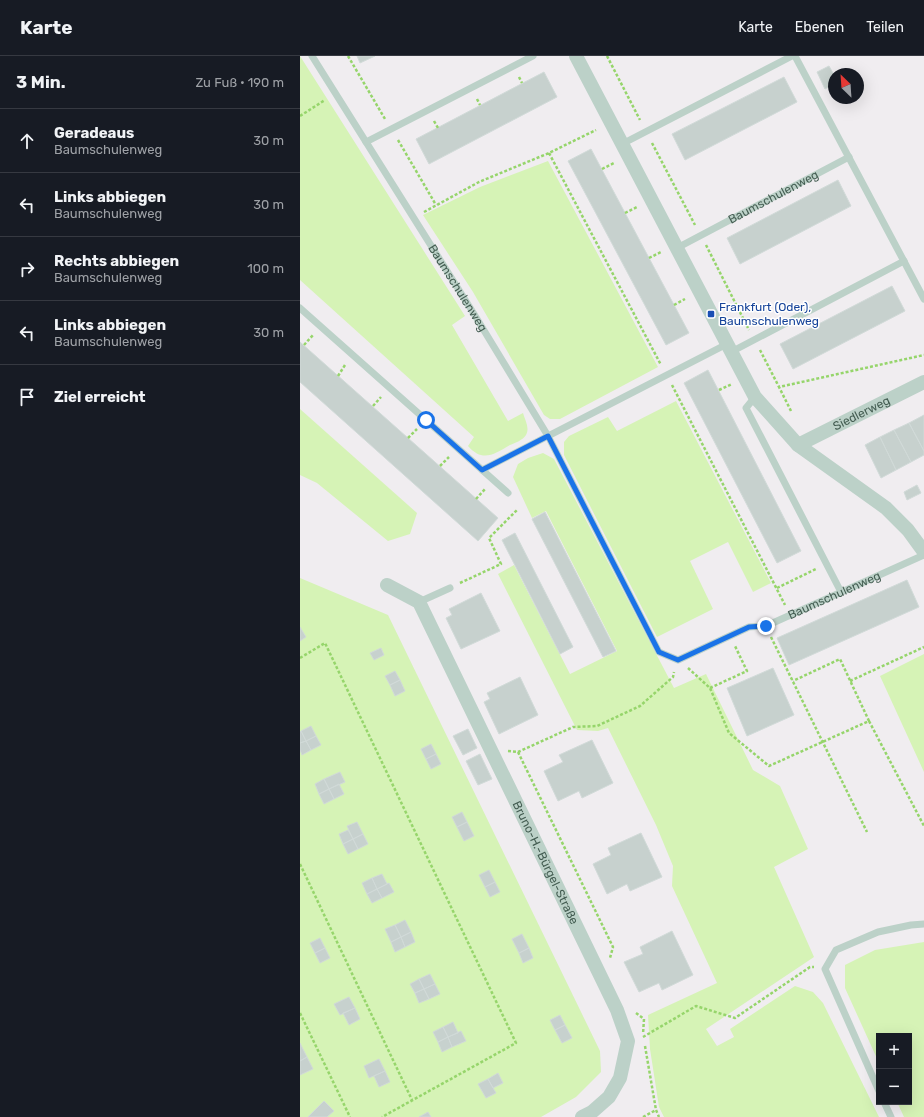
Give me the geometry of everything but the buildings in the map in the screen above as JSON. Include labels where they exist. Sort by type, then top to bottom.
[{"type":"street","name":"Baumschulenweg","points":[[576,56],[755,397],[798,446],[886,508],[908,530],[924,554]]},
{"type":"street","name":"Siedlerweg","points":[[798,446],[924,382]]},
{"type":"street","points":[[387,585],[419,602]]},
{"type":"street","name":"Bruno-H.-Bürgel-Straße","points":[[419,602],[617,1010],[628,1041],[620,1078],[609,1098],[592,1112],[582,1117]]},
{"type":"lane","name":"Baumschulenweg","points":[[312,56],[474,314],[548,436],[659,652],[678,660],[749,627],[766,626],[924,554]]},
{"type":"lane","points":[[366,142],[533,56]]},
{"type":"lane","points":[[622,144],[794,56],[924,299]]},
{"type":"lane","name":"Baumschulenweg","points":[[677,248],[849,157]]},
{"type":"lane","points":[[482,470],[548,436],[729,348],[754,340],[904,261]]},
{"type":"lane","points":[[300,308],[508,493]]},
{"type":"lane","points":[[755,397],[746,408],[842,592]]},
{"type":"lane","points":[[419,602],[450,588]]},
{"type":"lane","points":[[876,1084],[825,969],[836,950],[878,932],[911,925],[924,924]]},
{"type":"lane","points":[[885,1105],[891,1117]]},
{"type":"path","points":[[607,56],[794,416]]},
{"type":"path","points":[[300,116],[335,94]]},
{"type":"path","points":[[413,218],[479,182],[549,153],[611,122]]},
{"type":"path","points":[[779,387],[924,355]]},
{"type":"path","points":[[450,588],[501,564],[489,538],[517,510]]},
{"type":"path","points":[[777,588],[827,564]]},
{"type":"path","points":[[766,626],[867,832]]},
{"type":"path","points":[[710,688],[746,671],[730,636]]},
{"type":"path","points":[[300,658],[325,643],[516,1043],[382,1117]]},
{"type":"path","points":[[850,681],[924,647]]},
{"type":"path","points":[[792,680],[840,659],[869,721],[924,826]]},
{"type":"path","points":[[678,660],[710,688],[729,733],[769,766],[869,721]]},
{"type":"path","points":[[490,748],[518,752],[573,727],[597,726],[640,706],[673,677]]},
{"type":"path","points":[[518,752],[613,947],[609,960]]},
{"type":"path","points":[[300,864],[412,1100]]},
{"type":"path","points":[[643,1037],[696,1006],[735,1018],[810,967],[825,969]]},
{"type":"path","points":[[633,1011],[644,1019],[643,1037],[656,1110],[660,1117]]},
{"type":"path","points":[[300,1013],[350,1117]]},
{"type":"path","points":[[643,1117],[656,1110]]},
{"type":"green space","points":[[300,56],[465,316],[452,325],[508,421],[523,413],[528,430],[525,437],[519,441],[494,454],[484,456],[473,451],[468,446],[474,437],[300,280]]},
{"type":"green space","points":[[548,161],[658,367],[560,419],[550,419],[544,415],[473,292],[423,215],[480,187]]},
{"type":"green space","points":[[676,401],[771,583],[753,592],[728,542],[690,561],[713,609],[657,637],[564,455],[564,442],[569,436],[608,417],[617,431]]},
{"type":"green space","points":[[300,409],[417,513],[410,534],[388,541],[317,483],[300,475]]},
{"type":"green space","points":[[543,453],[554,459],[674,688],[706,674],[753,770],[780,786],[808,849],[774,867],[814,957],[706,1029],[717,1046],[734,1037],[730,1029],[795,986],[813,992],[823,1003],[879,1117],[664,1117],[659,1107],[650,1049],[648,1015],[717,983],[672,886],[673,866],[656,825],[608,728],[598,731],[577,730],[498,574],[514,565],[570,674],[617,651],[546,511],[532,518],[513,477],[518,464],[528,458]]},
{"type":"green space","points":[[300,578],[388,615],[600,1051],[601,1072],[576,1097],[541,1117],[300,1117]]},
{"type":"green space","points":[[924,654],[924,772],[880,676]]},
{"type":"green space","points":[[924,942],[924,1117],[904,1117],[898,1105],[912,1105],[912,1033],[876,1033],[876,1056],[845,988],[845,965],[875,950]]},
{"type":"place","name":"Frankfurt (Oder), Baumschulenweg","points":[[711,314]]},
{"type":"route","points":[[426,420],[482,470],[548,436],[659,652],[678,660],[749,627],[766,626]]}]
